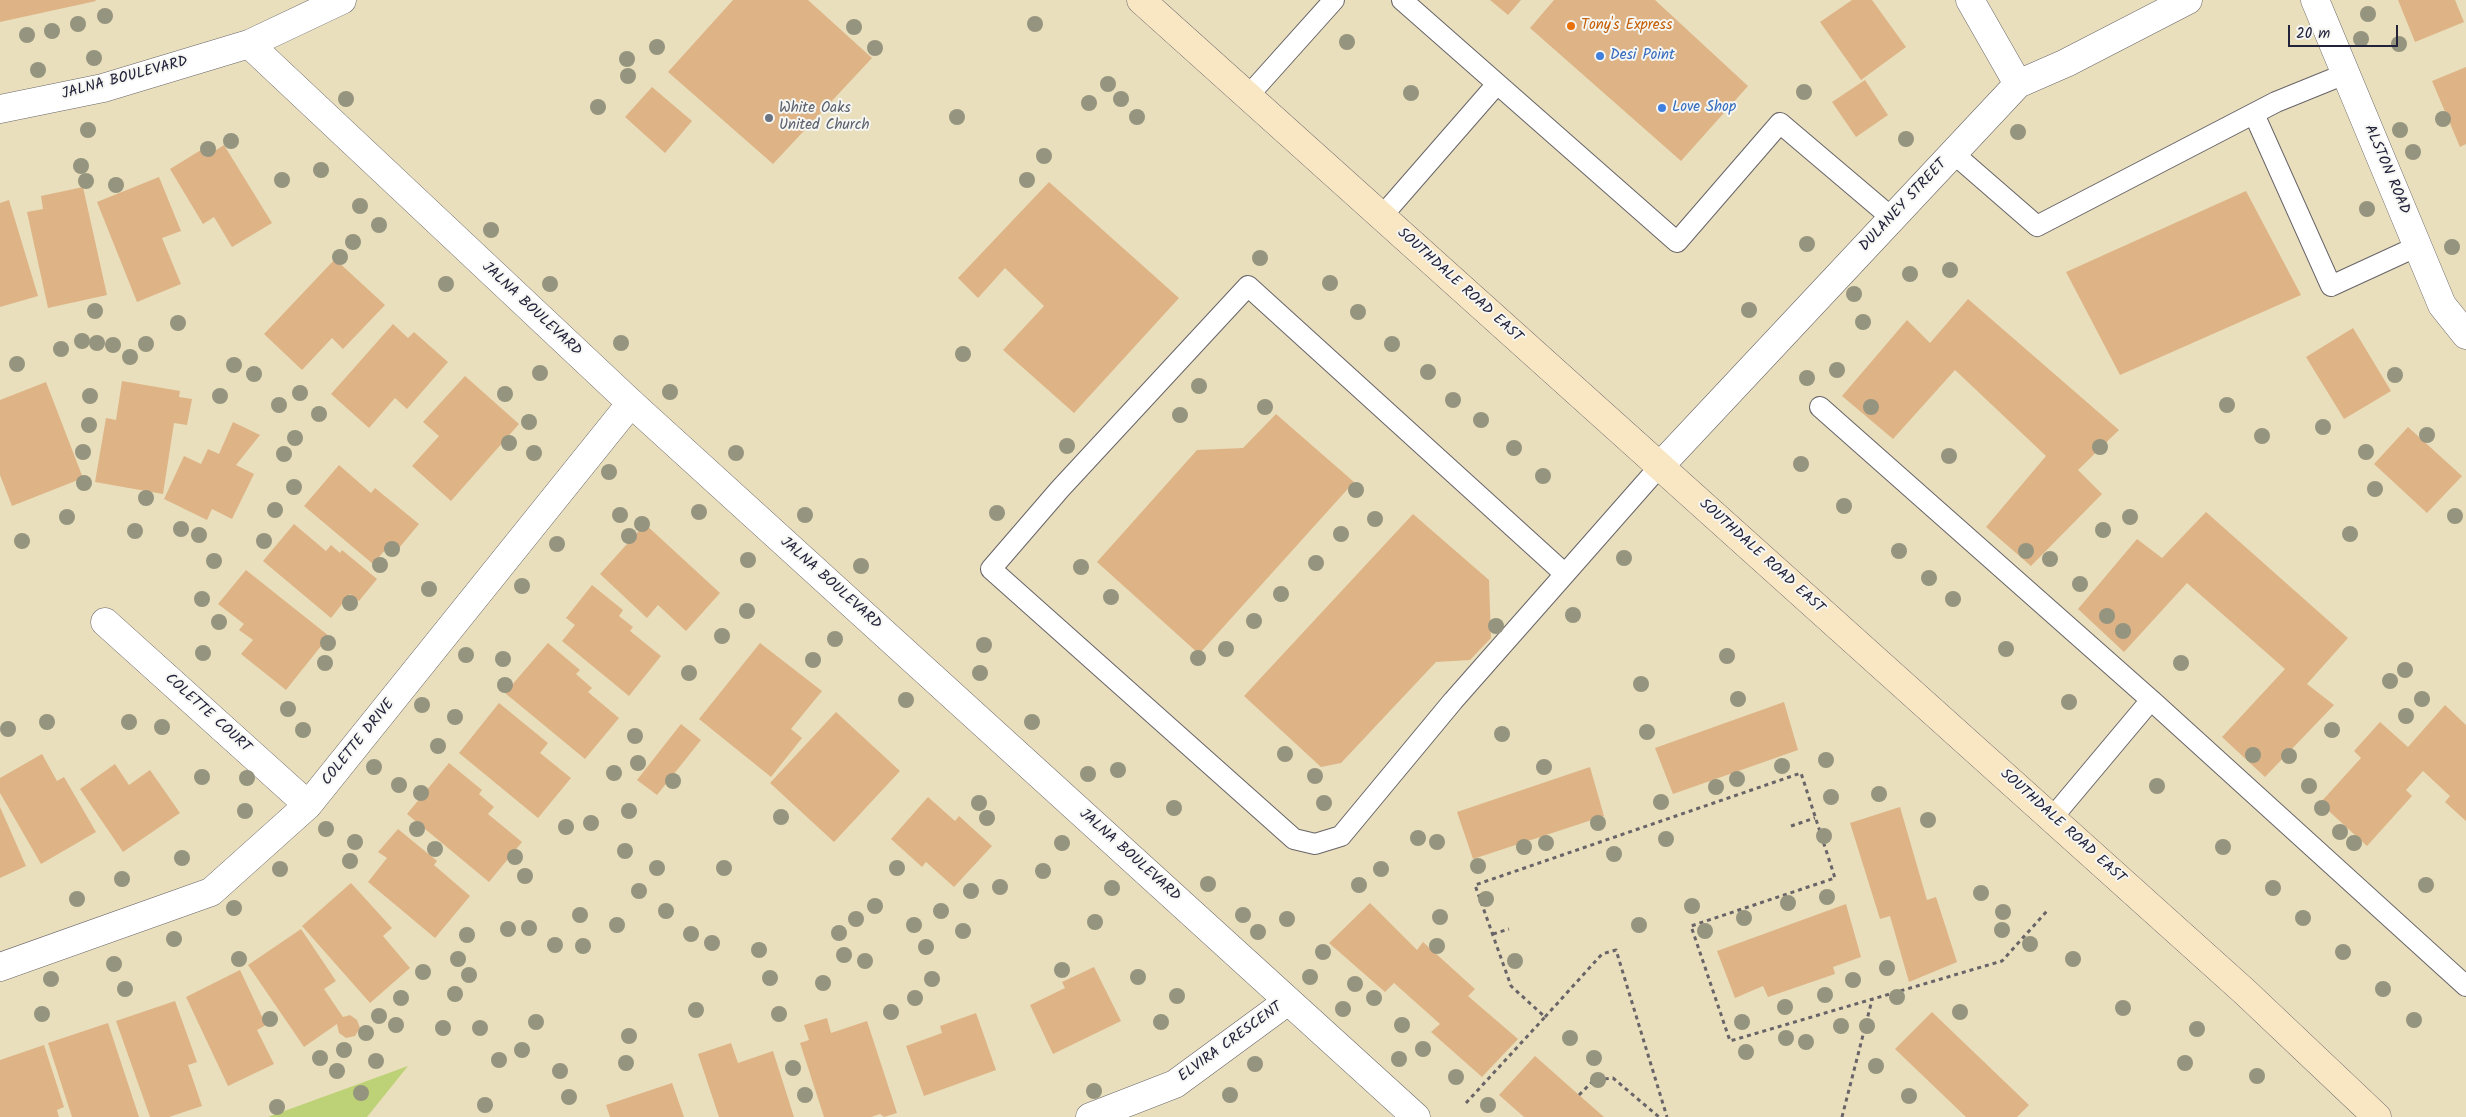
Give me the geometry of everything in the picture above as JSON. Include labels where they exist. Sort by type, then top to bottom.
[{"type":"main road","name":"SOUTHDALE ROAD EAST","points":[[1140,0],[2245,992],[2377,1117]]},
{"type":"street","name":"JALNA BOULEVARD","points":[[0,110],[103,88],[249,44],[342,0]]},
{"type":"street","points":[[1970,0],[2018,84]]},
{"type":"street","name":"DULANEY STREET","points":[[1660,466],[2018,84],[2066,63],[2188,0]]},
{"type":"street","name":"ALSTON ROAD","points":[[2315,0],[2442,305],[2466,335]]},
{"type":"street","name":"JALNA BOULEVARD","points":[[249,44],[631,404],[1416,1117]]},
{"type":"street","name":"COLETTE DRIVE","points":[[0,967],[211,892],[308,806],[631,404]]},
{"type":"street","name":"COLETTE COURT","points":[[106,622],[308,806]]},
{"type":"street","name":"ELVIRA CRESCENT","points":[[1090,1117],[1175,1084],[1288,1001]]},
{"type":"lane","points":[[1248,96],[1334,0]]},
{"type":"lane","points":[[1402,0],[1677,242],[1780,123],[1892,218]]},
{"type":"lane","points":[[1953,153],[2037,226],[2276,102],[2345,74]]},
{"type":"lane","points":[[1382,216],[1498,84]]},
{"type":"lane","points":[[2254,114],[2331,286],[2418,246]]},
{"type":"lane","points":[[1565,574],[1248,286],[1060,488],[991,569],[1294,839],[1315,844],[1340,836],[1453,700],[1565,574],[1660,466]]},
{"type":"lane","points":[[1820,407],[2151,700],[2466,986]]},
{"type":"lane","points":[[2052,818],[2151,700]]},
{"type":"path","points":[[1546,1017],[1511,986],[1475,885],[1801,773],[1835,878],[1691,926],[1730,1041],[2002,961],[2047,911]]},
{"type":"path","points":[[1791,826],[1815,818]]},
{"type":"path","points":[[1493,934],[1509,929]]},
{"type":"path","points":[[1466,1104],[1602,954],[1616,950],[1667,1117]]},
{"type":"path","points":[[1842,1117],[1872,999]]},
{"type":"path","points":[[1579,1095],[1594,1080],[1613,1078],[1659,1117]]},
{"type":"green space","points":[[408,1066],[367,1117],[268,1117]]},
{"type":"building","points":[[0,0],[95,0],[96,1],[0,22]]},
{"type":"building","name":"White Oaks United Church","points":[[733,0],[808,0],[872,58],[773,164],[668,72]]},
{"type":"building","points":[[1490,0],[1521,0],[1508,15]]},
{"type":"building","points":[[1554,0],[1655,0],[1748,86],[1681,161],[1530,28]]},
{"type":"building","points":[[1852,0],[1872,0],[1906,47],[1861,80],[1820,22]]},
{"type":"building","points":[[2398,0],[2455,0],[2464,22],[2415,42]]},
{"type":"building","points":[[2466,67],[2466,144],[2460,147],[2432,81]]},
{"type":"building","points":[[1865,80],[1888,115],[1856,137],[1832,102]]},
{"type":"building","points":[[652,87],[692,121],[665,153],[625,117]]},
{"type":"building","points":[[224,145],[272,223],[232,247],[214,217],[203,224],[170,169],[201,150],[205,157]]},
{"type":"building","points":[[159,177],[181,231],[162,238],[181,284],[137,302],[97,202]]},
{"type":"building","points":[[1049,182],[1179,298],[1074,413],[1003,350],[1044,306],[1005,268],[978,298],[958,278]]},
{"type":"building","points":[[83,187],[107,295],[48,308],[27,212],[43,209],[41,196]]},
{"type":"building","points":[[2246,191],[2301,295],[2120,375],[2066,272]]},
{"type":"building","points":[[9,200],[38,296],[0,307],[0,203]]},
{"type":"building","points":[[335,259],[385,305],[343,349],[332,338],[302,370],[264,334]]},
{"type":"building","points":[[1968,299],[2119,430],[2078,470],[2102,494],[2031,566],[1986,527],[2046,456],[1955,370],[1893,439],[1842,396],[1907,320],[1930,343]]},
{"type":"building","points":[[393,324],[408,338],[414,332],[448,362],[407,409],[395,398],[369,428],[331,394]]},
{"type":"building","points":[[2353,328],[2391,391],[2344,419],[2306,357]]},
{"type":"building","points":[[465,376],[519,424],[451,501],[412,466],[439,436],[423,422]]},
{"type":"building","points":[[122,381],[180,391],[179,397],[192,399],[187,425],[174,423],[163,494],[95,482],[106,418],[116,420]]},
{"type":"building","points":[[46,382],[83,478],[12,506],[0,475],[0,400]]},
{"type":"building","points":[[1276,414],[1354,482],[1199,654],[1097,562],[1197,450],[1243,448]]},
{"type":"building","points":[[233,422],[260,435],[236,465],[254,474],[232,519],[212,509],[207,520],[164,499],[184,456],[201,464],[208,449],[219,454]]},
{"type":"building","points":[[2408,427],[2462,476],[2427,513],[2374,464]]},
{"type":"building","points":[[339,465],[371,493],[375,488],[419,524],[399,548],[392,542],[373,564],[304,506]]},
{"type":"building","points":[[2206,512],[2348,638],[2307,684],[2334,705],[2265,777],[2222,737],[2285,669],[2187,583],[2124,652],[2078,609],[2137,539],[2162,558]]},
{"type":"building","points":[[1413,514],[1489,580],[1491,638],[1470,660],[1436,662],[1341,763],[1321,767],[1244,696]]},
{"type":"building","points":[[294,524],[326,551],[331,545],[340,553],[342,550],[377,579],[359,601],[350,594],[331,618],[263,561]]},
{"type":"building","points":[[645,524],[720,593],[686,631],[658,605],[647,618],[600,574]]},
{"type":"building","points":[[246,570],[329,636],[286,690],[241,654],[253,640],[239,630],[244,624],[218,604]]},
{"type":"building","points":[[592,585],[623,610],[619,616],[633,627],[630,631],[661,656],[629,696],[562,641],[575,625],[566,618]]},
{"type":"building","points":[[548,643],[580,670],[576,674],[592,688],[588,692],[619,718],[585,759],[505,693]]},
{"type":"building","points":[[760,643],[822,691],[791,729],[802,738],[771,777],[699,719]]},
{"type":"building","points":[[1784,702],[1798,750],[1673,794],[1655,748]]},
{"type":"building","points":[[499,703],[548,743],[540,753],[571,778],[538,818],[459,753]]},
{"type":"building","points":[[2445,705],[2466,725],[2466,821],[2445,802],[2450,796],[2423,771],[2406,790],[2412,796],[2367,846],[2320,803],[2361,758],[2354,751],[2380,722],[2408,747]]},
{"type":"building","points":[[836,712],[900,771],[834,842],[770,783]]},
{"type":"building","points":[[681,724],[701,740],[657,795],[637,780]]},
{"type":"building","points":[[42,754],[57,781],[64,777],[96,832],[41,864],[0,793],[0,778]]},
{"type":"building","points":[[449,763],[482,790],[479,794],[494,807],[488,814],[522,842],[489,882],[407,814]]},
{"type":"building","points":[[115,764],[129,785],[150,770],[180,813],[123,852],[80,789]]},
{"type":"building","points":[[1590,767],[1604,816],[1473,859],[1457,812]]},
{"type":"building","points":[[928,797],[955,821],[959,816],[992,846],[954,887],[926,862],[922,867],[891,839]]},
{"type":"building","points":[[0,807],[26,866],[0,878]]},
{"type":"building","points":[[1900,807],[1927,900],[1936,897],[1957,962],[1909,982],[1890,916],[1880,919],[1850,823]]},
{"type":"building","points":[[398,829],[437,861],[434,865],[470,896],[435,938],[368,882],[387,858],[378,852]]},
{"type":"building","points":[[351,883],[392,928],[383,936],[410,968],[370,1003],[302,926]]},
{"type":"building","points":[[1370,903],[1417,950],[1423,942],[1475,989],[1468,996],[1518,1039],[1482,1077],[1431,1032],[1440,1024],[1394,983],[1385,992],[1329,943]]},
{"type":"building","points":[[1846,904],[1861,957],[1833,967],[1835,974],[1768,997],[1763,986],[1735,998],[1717,951]]},
{"type":"building","points":[[301,929],[336,981],[324,989],[343,1017],[350,1015],[357,1020],[360,1028],[355,1036],[346,1038],[339,1033],[337,1024],[304,1047],[248,965]]},
{"type":"building","points":[[1094,967],[1121,1021],[1053,1054],[1030,1005],[1065,988],[1062,982]]},
{"type":"building","points":[[240,970],[266,1025],[257,1030],[274,1064],[228,1086],[186,997]]},
{"type":"building","points":[[175,1001],[197,1062],[188,1065],[202,1106],[169,1117],[150,1117],[116,1021]]},
{"type":"building","points":[[1932,1012],[2029,1105],[2017,1117],[1966,1117],[1895,1049]]},
{"type":"building","points":[[976,1013],[996,1070],[924,1096],[906,1046],[942,1033],[940,1026]]},
{"type":"building","points":[[827,1018],[831,1033],[867,1021],[897,1113],[884,1117],[880,1114],[871,1117],[824,1117],[800,1043],[809,1040],[804,1025]]},
{"type":"building","points":[[108,1023],[139,1117],[72,1117],[48,1043]]},
{"type":"building","points":[[731,1043],[738,1063],[773,1051],[794,1117],[719,1117],[698,1054]]},
{"type":"building","points":[[44,1045],[64,1107],[57,1110],[59,1117],[0,1117],[0,1060]]},
{"type":"building","points":[[1535,1056],[1604,1117],[1524,1117],[1499,1095]]},
{"type":"building","points":[[672,1083],[684,1117],[610,1117],[606,1105]]},
{"type":"place","name":"Tony's Express","points":[[1571,26]]},
{"type":"place","name":"Desi Point","points":[[1600,56]]},
{"type":"place","name":"Love Shop","points":[[1662,108]]},
{"type":"place","name":"White Oaks United Church","points":[[769,118]]}]
